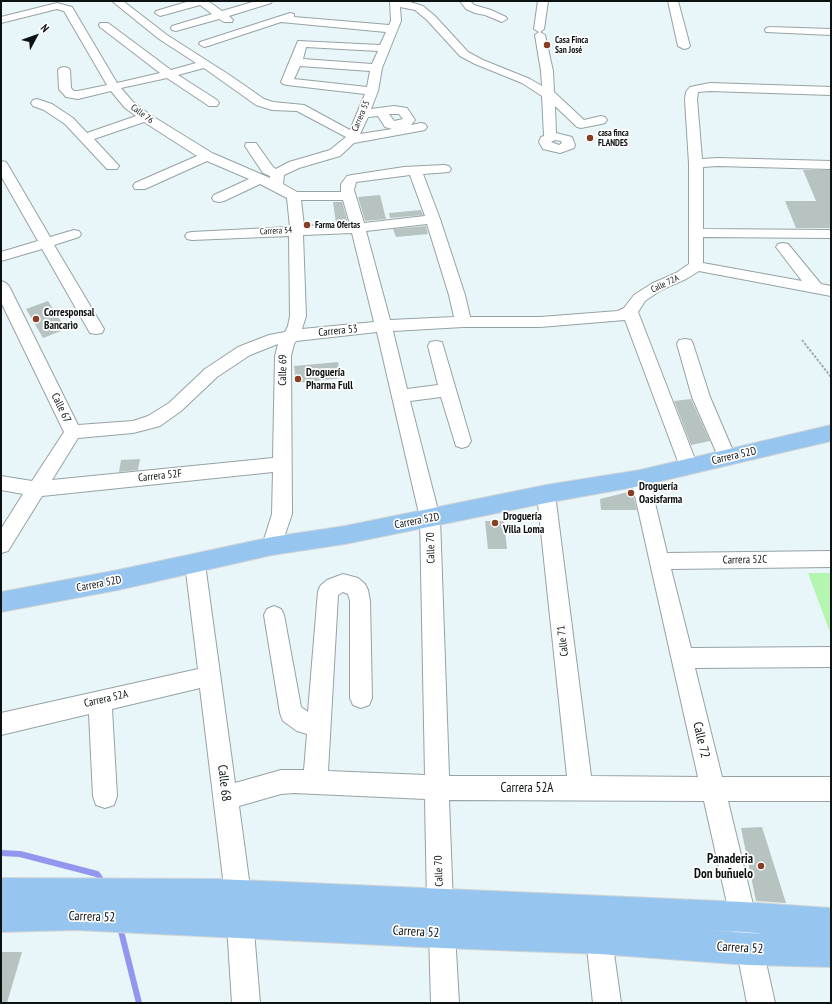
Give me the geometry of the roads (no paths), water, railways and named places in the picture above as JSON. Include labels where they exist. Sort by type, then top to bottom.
[{"type":"main road","name":"Carrera 52D","points":[[1,602],[195,564],[272,546],[345,535],[546,494],[640,478],[831,433]]},
{"type":"main road","name":"Carrera 52","points":[[1,893],[75,904],[199,907],[441,919],[743,917],[831,923]]},
{"type":"main road","name":"Carrera 52","points":[[1,917],[75,904]]},
{"type":"main road","name":"Carrera 52","points":[[441,919],[599,939],[750,949],[831,951]]},
{"type":"street","points":[[117,1],[163,37],[260,102],[272,106],[300,108],[351,138],[421,127]]},
{"type":"street","points":[[160,13],[201,1],[244,31]]},
{"type":"street","points":[[176,28],[267,1]]},
{"type":"street","points":[[465,1],[470,7],[479,11],[487,12],[502,19]]},
{"type":"street","points":[[543,1],[540,32],[548,91],[550,123],[556,137]]},
{"type":"street","points":[[673,1],[684,46]]},
{"type":"street","points":[[396,2],[420,8],[431,18],[460,51],[471,59],[526,81],[555,98],[577,125],[601,120]]},
{"type":"street","name":"Carrera 55","points":[[277,180],[294,165],[336,153],[351,138],[363,114],[372,90],[376,68],[383,48],[396,21],[396,2]]},
{"type":"street","name":"Calle 76","points":[[1,20],[64,4],[113,86],[129,105],[145,117],[207,156],[260,179],[277,180],[294,196]]},
{"type":"street","points":[[204,44],[290,16]]},
{"type":"street","points":[[280,19],[392,29]]},
{"type":"street","points":[[104,25],[169,74],[213,103]]},
{"type":"street","points":[[770,30],[831,32]]},
{"type":"street","points":[[372,90],[287,82],[296,62],[302,43],[383,48]]},
{"type":"street","points":[[296,62],[376,68]]},
{"type":"street","points":[[64,70],[65,89],[70,94],[78,95],[205,64]]},
{"type":"street","points":[[526,81],[546,76]]},
{"type":"street","points":[[824,290],[696,266],[696,164],[691,99],[694,89],[710,87],[831,91]]},
{"type":"street","points":[[37,103],[48,107],[65,118],[112,166]]},
{"type":"street","points":[[363,114],[382,112]]},
{"type":"street","points":[[85,138],[145,117]]},
{"type":"street","points":[[251,146],[277,180]]},
{"type":"street","points":[[140,186],[207,156]]},
{"type":"street","points":[[696,164],[716,162],[831,165]]},
{"type":"street","points":[[1,165],[96,329]]},
{"type":"street","points":[[444,169],[415,171],[433,220],[457,295],[463,322]]},
{"type":"street","name":"Calle 70","points":[[415,171],[352,178],[348,184],[347,190],[386,336],[430,518],[436,788],[445,1003]]},
{"type":"street","points":[[219,198],[260,179]]},
{"type":"street","points":[[294,196],[349,196]]},
{"type":"street","name":"Calle 69","points":[[272,546],[282,514],[283,356],[286,344],[296,326],[298,316],[297,227],[294,196]]},
{"type":"street","name":"Carrera 54","points":[[192,236],[358,228],[433,220]]},
{"type":"street","points":[[696,233],[831,234]]},
{"type":"street","points":[[1,257],[74,234]]},
{"type":"street","points":[[783,247],[824,290]]},
{"type":"street","name":"Calle 72A","points":[[630,312],[639,298],[656,287],[681,276],[696,266]]},
{"type":"street","name":"Calle 67","points":[[1,286],[73,432],[36,489],[7,522],[1,545]]},
{"type":"street","points":[[630,312],[689,467]]},
{"type":"street","name":"Carrera 53","points":[[73,432],[133,427],[154,421],[175,407],[211,373],[244,351],[260,344],[290,336],[383,326],[463,322],[540,322],[614,317],[630,312]]},
{"type":"street","points":[[685,344],[701,397],[727,458]]},
{"type":"street","points":[[436,346],[462,441]]},
{"type":"street","points":[[400,396],[448,390]]},
{"type":"street","name":"Carrera 52F","points":[[1,483],[36,489],[283,464]]},
{"type":"street","name":"Calle 72","points":[[640,478],[743,917],[761,1003]]},
{"type":"street","name":"Calle 71","points":[[546,494],[580,788]]},
{"type":"street","name":"Carrera 52C","points":[[660,561],[831,559]]},
{"type":"street","name":"Calle 68","points":[[195,564],[240,909],[246,1003]]},
{"type":"street","points":[[316,782],[328,591],[334,586],[343,583],[351,584],[358,590],[360,601],[361,698]]},
{"type":"street","points":[[274,615],[291,713],[305,723],[313,725],[319,724]]},
{"type":"street","points":[[682,658],[831,657]]},
{"type":"street","name":"Carrera 52A","points":[[1,724],[100,700],[210,676]]},
{"type":"street","points":[[100,700],[105,796]]},
{"type":"street","name":"Carrera 52A","points":[[226,798],[281,782],[316,782],[436,788],[712,790],[831,789]]},
{"type":"street","points":[[599,939],[607,1003]]},
{"type":"waterway","points":[[1,853],[20,854],[97,874],[104,884]]},
{"type":"waterway","points":[[120,927],[139,1003]]},
{"type":"place","name":"Casa Finca San José","points":[[547,45]]},
{"type":"place","name":"casa finca FLANDES","points":[[590,138]]},
{"type":"place","name":"Farma Ofertas","points":[[307,225]]},
{"type":"place","name":"Corresponsal Bancarìo","points":[[36,319]]},
{"type":"place","name":"Droguería Pharma Full","points":[[298,379]]},
{"type":"place","name":"Droguería Oasisfarma","points":[[631,493]]},
{"type":"place","name":"Droguería Villa Loma","points":[[495,523]]},
{"type":"place","name":"Panaderia Don buñuelo","points":[[761,866]]}]
